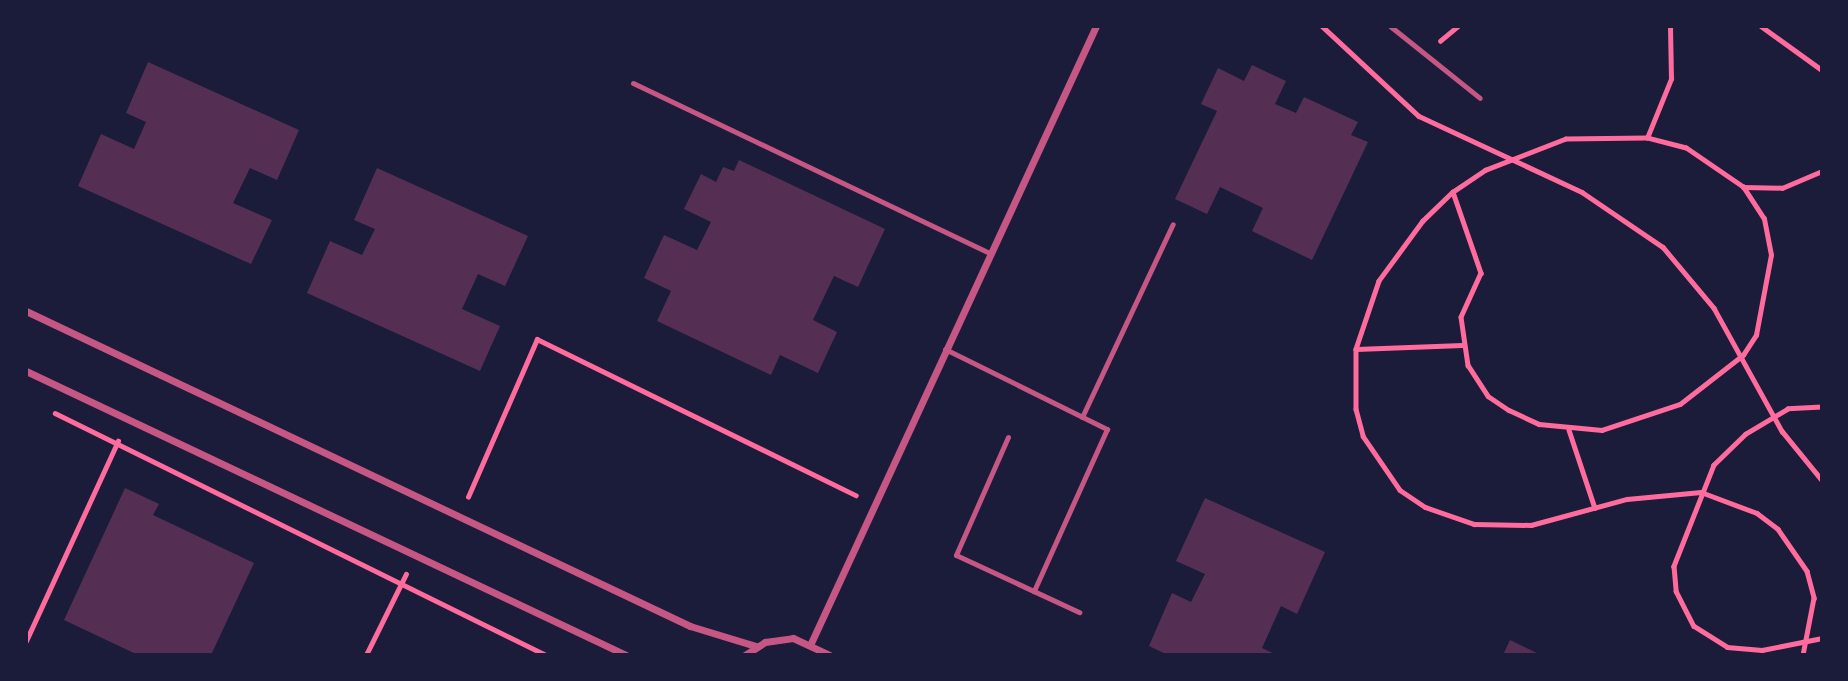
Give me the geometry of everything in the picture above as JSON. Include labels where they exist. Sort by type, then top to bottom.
[{"type":"street","points":[[811,643],[1096,26]]},
{"type":"street","points":[[26,311],[690,626],[756,646]]},
{"type":"street","points":[[26,371],[626,655]]},
{"type":"street","points":[[745,655],[756,646],[783,638],[811,643],[829,655]]},
{"type":"lane","points":[[1390,26],[1480,98]]},
{"type":"lane","points":[[633,83],[989,254]]},
{"type":"lane","points":[[1083,417],[1173,224]]},
{"type":"lane","points":[[945,349],[1107,429],[1034,591]]},
{"type":"lane","points":[[1008,437],[956,555],[1079,612]]},
{"type":"path","points":[[1322,26],[1419,117],[1616,211],[1663,247],[1743,355],[1775,416],[1822,480]]},
{"type":"path","points":[[1647,138],[1671,79],[1670,26]]},
{"type":"path","points":[[1761,26],[1822,70]]},
{"type":"path","points":[[1453,192],[1480,273],[1466,296],[1462,345],[1488,396],[1539,424],[1569,429],[1602,430],[1681,404],[1743,355],[1767,300],[1771,255],[1764,219],[1743,187],[1686,148],[1647,138],[1566,139],[1513,160],[1453,192],[1423,221],[1380,281],[1356,349],[1353,381],[1363,436],[1400,490],[1425,507],[1474,524],[1508,527],[1595,508],[1701,492],[1757,513],[1794,548],[1814,598],[1802,655]]},
{"type":"path","points":[[1743,187],[1782,188],[1822,171]]},
{"type":"path","points":[[459,517],[537,339],[874,503]]},
{"type":"path","points":[[1356,349],[1462,345]]},
{"type":"path","points":[[1822,407],[1775,416],[1714,465],[1701,492],[1674,566],[1676,591],[1694,626],[1727,647],[1762,650],[1822,638]]},
{"type":"path","points":[[49,410],[546,655]]},
{"type":"path","points":[[26,640],[117,443],[131,420]]},
{"type":"path","points":[[1569,429],[1595,508]]},
{"type":"path","points":[[366,655],[417,555]]},
{"type":"path","points":[[1724,655],[1727,647]]},
{"type":"building","points":[[148,62],[299,130],[277,180],[250,168],[233,203],[272,220],[251,264],[78,186],[101,134],[134,149],[146,122],[126,113]]},
{"type":"building","points":[[1252,65],[1286,81],[1275,104],[1296,113],[1304,97],[1358,122],[1351,135],[1368,142],[1312,260],[1252,231],[1263,208],[1220,187],[1207,214],[1175,199],[1217,111],[1201,104],[1218,68],[1244,81]]},
{"type":"building","points":[[739,160],[885,229],[858,287],[834,276],[813,320],[837,332],[818,373],[780,355],[771,375],[657,321],[671,291],[644,278],[664,235],[697,250],[711,222],[684,209],[701,174],[716,182],[723,167],[734,171]]},
{"type":"building","points":[[377,168],[528,236],[505,286],[478,274],[462,309],[500,326],[480,371],[307,293],[330,241],[362,255],[375,229],[354,220]]},
{"type":"building","points":[[125,488],[159,504],[153,515],[254,563],[211,655],[138,655],[64,620]]},
{"type":"building","points":[[1205,498],[1325,552],[1297,614],[1281,606],[1262,648],[1277,655],[1168,655],[1149,646],[1172,593],[1191,602],[1205,574],[1176,561]]},
{"type":"building","points":[[1510,640],[1541,655],[1503,655]]}]
